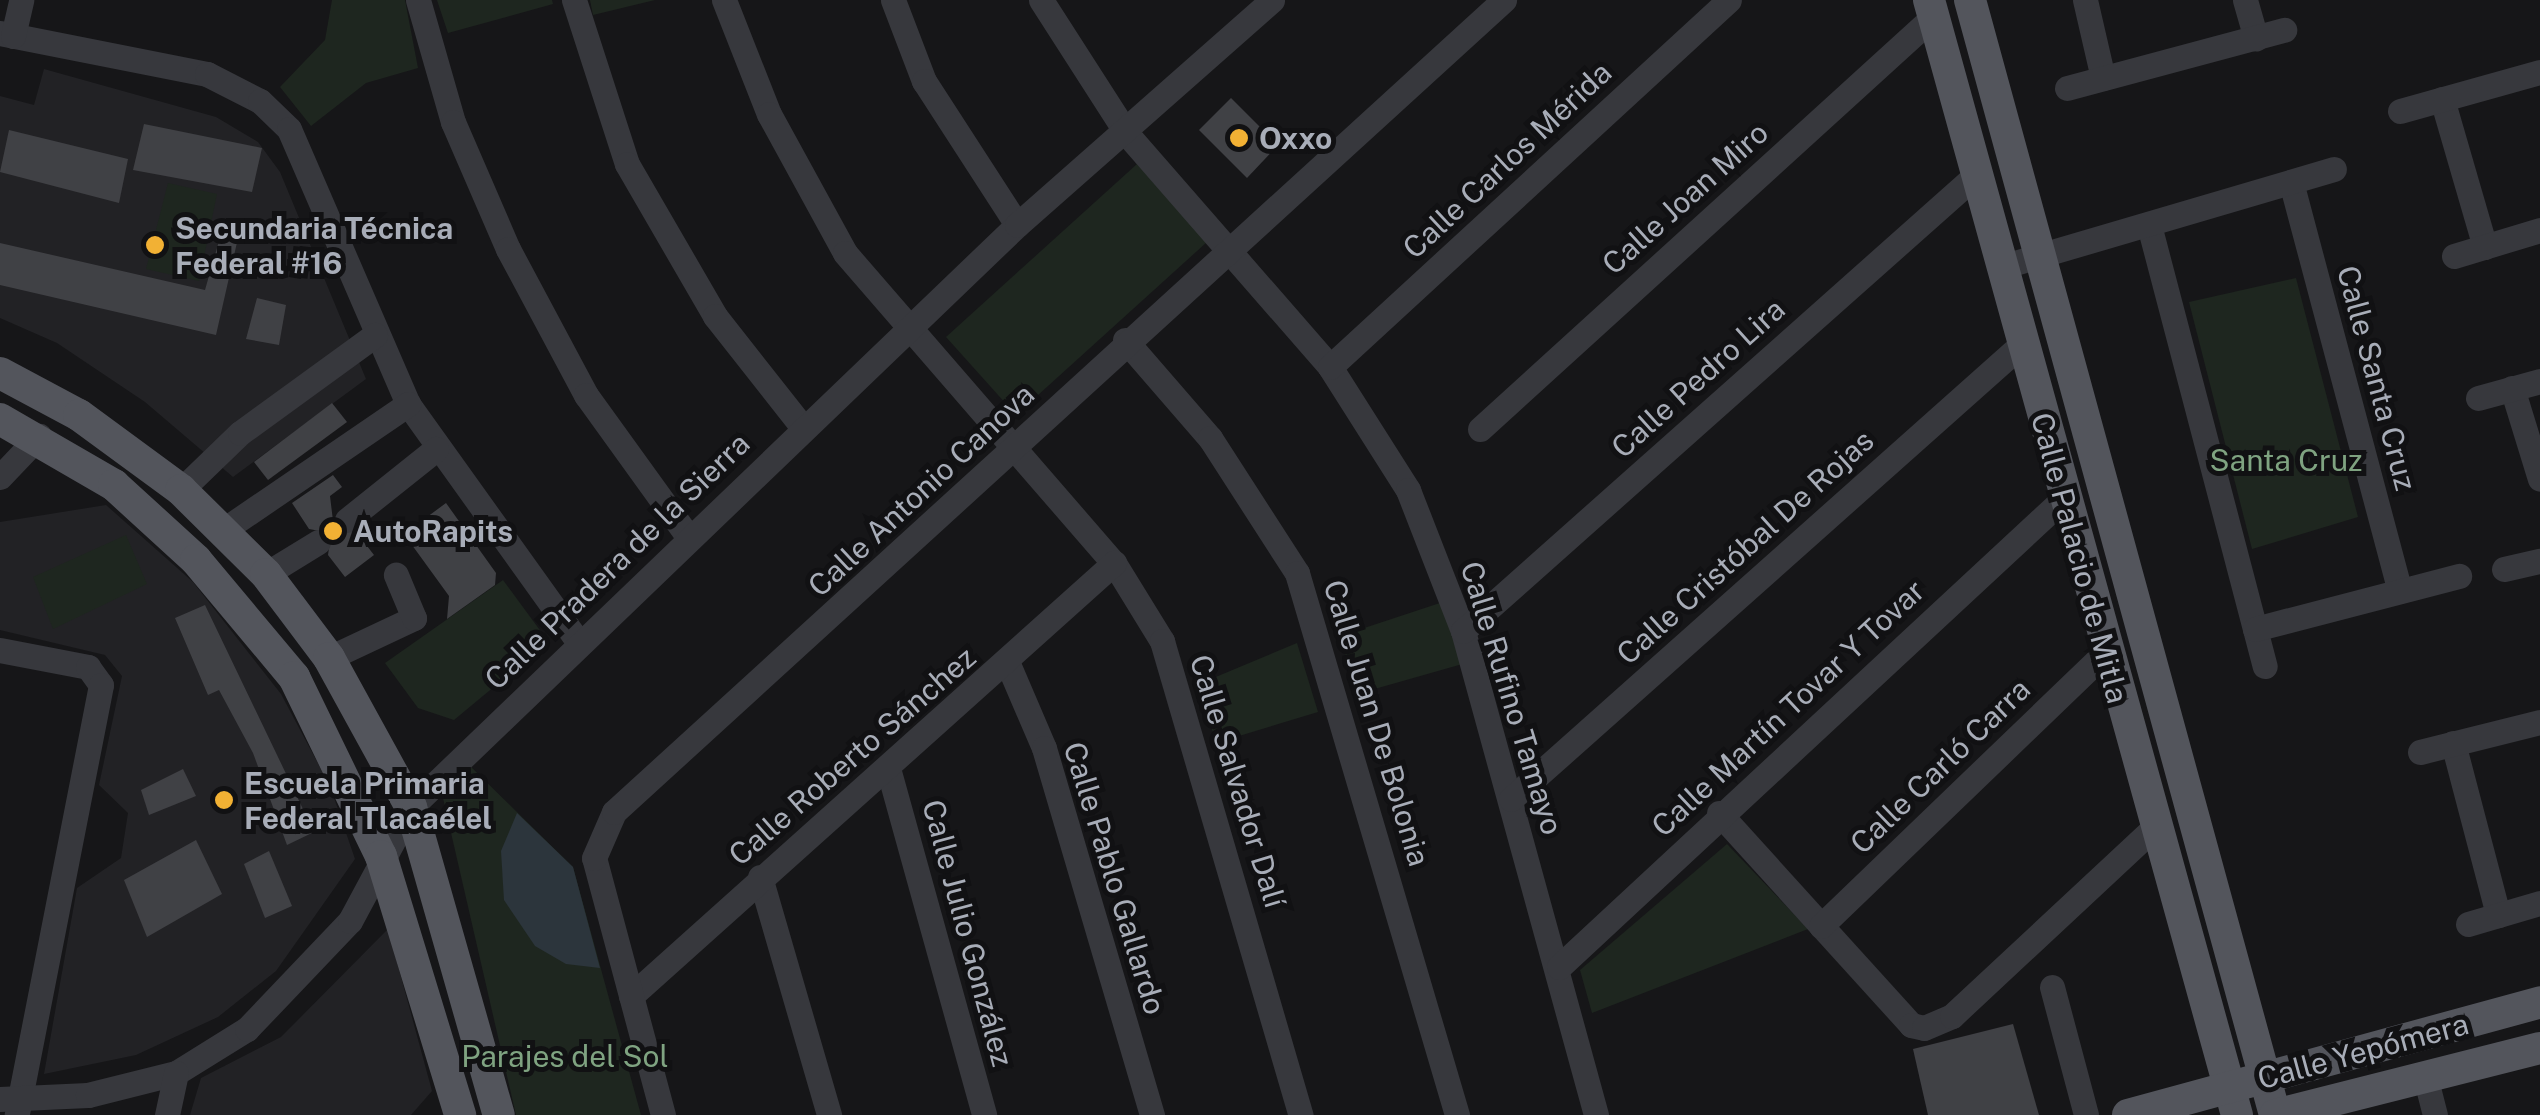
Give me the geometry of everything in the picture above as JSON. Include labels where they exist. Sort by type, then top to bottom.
[{"type":"main road","name":"Calle Palacio de Mitla","points":[[1970,0],[2275,1115]]},
{"type":"main road","name":"Calle Palacio de Mitla","points":[[1932,8],[2104,654],[2234,1101]]},
{"type":"main road","points":[[0,373],[79,415],[181,490],[225,529],[266,574],[330,658],[411,807],[499,1115]]},
{"type":"main road","points":[[0,419],[39,436],[114,485],[240,608],[294,676],[381,856],[460,1115]]},
{"type":"main road","name":"Calle Yepómera","points":[[2128,1115],[2234,1101],[2265,1078],[2540,1002]]},
{"type":"main road","name":"Calle Yepómera","points":[[2275,1115],[2361,1104],[2425,1076],[2540,1048]]},
{"type":"street","points":[[22,0],[7,34],[207,74],[260,101],[316,178],[375,335],[408,404],[436,449],[576,640]]},
{"type":"street","points":[[418,0],[453,122],[508,248],[586,396],[687,535]]},
{"type":"street","points":[[574,0],[627,164],[715,316],[804,428]]},
{"type":"street","name":"Calle Salvador Dalí","points":[[724,0],[770,114],[845,252],[908,332],[1114,563],[1162,641],[1187,708],[1301,1115]]},
{"type":"street","points":[[892,0],[924,81],[1017,225]]},
{"type":"street","name":"Calle Rufino Tamayo","points":[[1041,0],[1126,134],[1330,367],[1408,490],[1463,630],[1559,967],[1596,1115]]},
{"type":"street","name":"Calle Pradera de la Sierra","points":[[12,1106],[176,1072],[247,1029],[306,975],[350,921],[381,856],[411,807],[576,640],[908,332],[1017,225],[1126,134],[1242,11],[1272,0]]},
{"type":"street","name":"Calle Antonio Canova","points":[[662,1115],[594,858],[603,828],[1014,452],[1125,340],[1231,250],[1504,0]]},
{"type":"street","name":"Calle Carlos Mérida","points":[[1330,367],[1728,0]]},
{"type":"street","points":[[2085,0],[2103,78]]},
{"type":"street","points":[[2245,0],[2256,38]]},
{"type":"street","name":"Calle Joan Miro","points":[[1480,429],[1932,8]]},
{"type":"street","points":[[2066,88],[2284,30]]},
{"type":"street","points":[[2400,111],[2540,72]]},
{"type":"street","points":[[2442,99],[2485,246]]},
{"type":"street","points":[[2002,267],[2334,169]]},
{"type":"street","name":"Calle Pedro Lira","points":[[1463,630],[1976,174]]},
{"type":"street","name":"Calle Santa Cruz","points":[[2291,182],[2400,591]]},
{"type":"street","points":[[2148,226],[2265,666]]},
{"type":"street","points":[[2454,256],[2540,230]]},
{"type":"street","points":[[181,490],[240,433],[375,335]]},
{"type":"street","name":"Calle Juan De Bolonia","points":[[1125,340],[1210,438],[1297,573],[1457,1115]]},
{"type":"street","name":"Calle Cristóbal De Rojas","points":[[1511,798],[2022,344]]},
{"type":"street","points":[[2478,398],[2540,381]]},
{"type":"street","points":[[2512,388],[2540,479]]},
{"type":"street","points":[[225,529],[408,404]]},
{"type":"street","points":[[0,477],[39,436]]},
{"type":"street","points":[[347,520],[436,449]]},
{"type":"street","name":"Calle Martín Tovar Y Tovar","points":[[1559,967],[1719,813],[2063,499]]},
{"type":"street","points":[[266,574],[318,542]]},
{"type":"street","points":[[2504,570],[2540,561]]},
{"type":"street","name":"Calle Roberto Sánchez","points":[[631,996],[760,877],[1008,664],[1114,563]]},
{"type":"street","points":[[330,658],[414,618],[396,575]]},
{"type":"street","points":[[2255,628],[2459,576]]},
{"type":"street","points":[[0,650],[98,677],[12,1106]]},
{"type":"street","name":"Calle Carló Carra","points":[[1821,926],[2104,654]]},
{"type":"street","name":"Calle Pablo Gallardo","points":[[1008,664],[1044,748],[1152,1115]]},
{"type":"street","points":[[2420,752],[2540,722]]},
{"type":"street","points":[[2453,743],[2498,915]]},
{"type":"street","name":"Calle Julio González","points":[[888,768],[984,1115]]},
{"type":"street","points":[[1719,813],[1911,1025],[1938,1024],[2154,828]]},
{"type":"street","points":[[760,877],[829,1115]]},
{"type":"street","points":[[2468,924],[2540,903]]},
{"type":"street","points":[[2052,987],[2086,1115]]},
{"type":"street","points":[[167,1115],[176,1072]]},
{"type":"street","points":[[2425,1076],[2435,1115]]},
{"type":"shaded area","name":"Secundaria Técnica Federal #16","points":[[44,69],[216,117],[258,142],[280,172],[366,379],[233,477],[145,402],[57,343],[0,318],[0,96],[34,105]]},
{"type":"shaded area","name":"Escuela Primaria Federal Tlacaélel","points":[[106,505],[193,582],[281,694],[330,786],[355,859],[276,971],[218,1017],[136,1055],[44,1074],[77,888],[121,858],[128,813],[99,785],[122,676],[105,655],[0,630],[0,522]]},
{"type":"shaded area","points":[[517,813],[573,867],[600,968],[566,964],[535,946],[504,900],[501,851]]},
{"type":"shaded area","points":[[388,929],[432,1091],[411,1115],[190,1115],[201,1078],[281,1037]]},
{"type":"green space","points":[[332,0],[405,0],[418,68],[366,83],[311,126],[280,87],[325,40]]},
{"type":"green space","points":[[437,0],[552,0],[553,4],[448,33]]},
{"type":"green space","points":[[590,0],[655,0],[593,15]]},
{"type":"green space","points":[[1137,164],[1207,242],[1016,415],[946,337]]},
{"type":"green space","points":[[168,183],[217,194],[199,281],[146,269]]},
{"type":"green space","name":"Santa Cruz","points":[[2296,278],[2358,517],[2252,549],[2189,302]]},
{"type":"green space","points":[[126,535],[147,584],[53,629],[33,577]]},
{"type":"green space","points":[[503,580],[542,633],[531,656],[454,720],[418,708],[385,663]]},
{"type":"green space","points":[[1446,601],[1466,663],[1357,694],[1340,636]]},
{"type":"green space","points":[[1297,643],[1318,712],[1216,743],[1199,684]]},
{"type":"green space","name":"Parajes del Sol","points":[[467,763],[573,867],[641,1115],[516,1115],[443,798]]},
{"type":"green space","points":[[1727,844],[1808,929],[1592,1013],[1580,970]]},
{"type":"building","name":"Oxxo","points":[[1231,98],[1278,145],[1247,178],[1199,130]]},
{"type":"building","points":[[144,124],[262,148],[252,192],[133,170]]},
{"type":"building","points":[[9,130],[128,159],[119,203],[0,172]]},
{"type":"building","points":[[221,234],[238,238],[216,335],[0,285],[0,243],[205,290]]},
{"type":"building","points":[[257,298],[286,305],[279,345],[246,339]]},
{"type":"building","points":[[332,403],[347,422],[268,480],[254,462]]},
{"type":"building","name":"AutoRapits","points":[[333,475],[342,487],[330,496],[334,529],[357,533],[374,555],[345,577],[328,555],[331,533],[309,529],[292,503]]},
{"type":"building","points":[[446,503],[496,573],[495,585],[447,619],[449,596],[404,534]]},
{"type":"building","points":[[205,605],[314,832],[287,845],[253,753],[219,690],[208,695],[175,618]]},
{"type":"building","points":[[183,769],[196,796],[149,815],[141,790]]},
{"type":"building","points":[[196,840],[222,894],[147,937],[124,880]]},
{"type":"building","points":[[269,851],[292,906],[265,918],[244,864]]},
{"type":"building","points":[[2013,1024],[2039,1115],[1928,1115],[1913,1049]]},
{"type":"place","name":"Oxxo","points":[[1239,138]]},
{"type":"place","name":"Secundaria Técnica Federal #16","points":[[155,245]]},
{"type":"place","name":"AutoRapits","points":[[333,531]]},
{"type":"place","name":"Escuela Primaria Federal Tlacaélel","points":[[224,800]]}]
